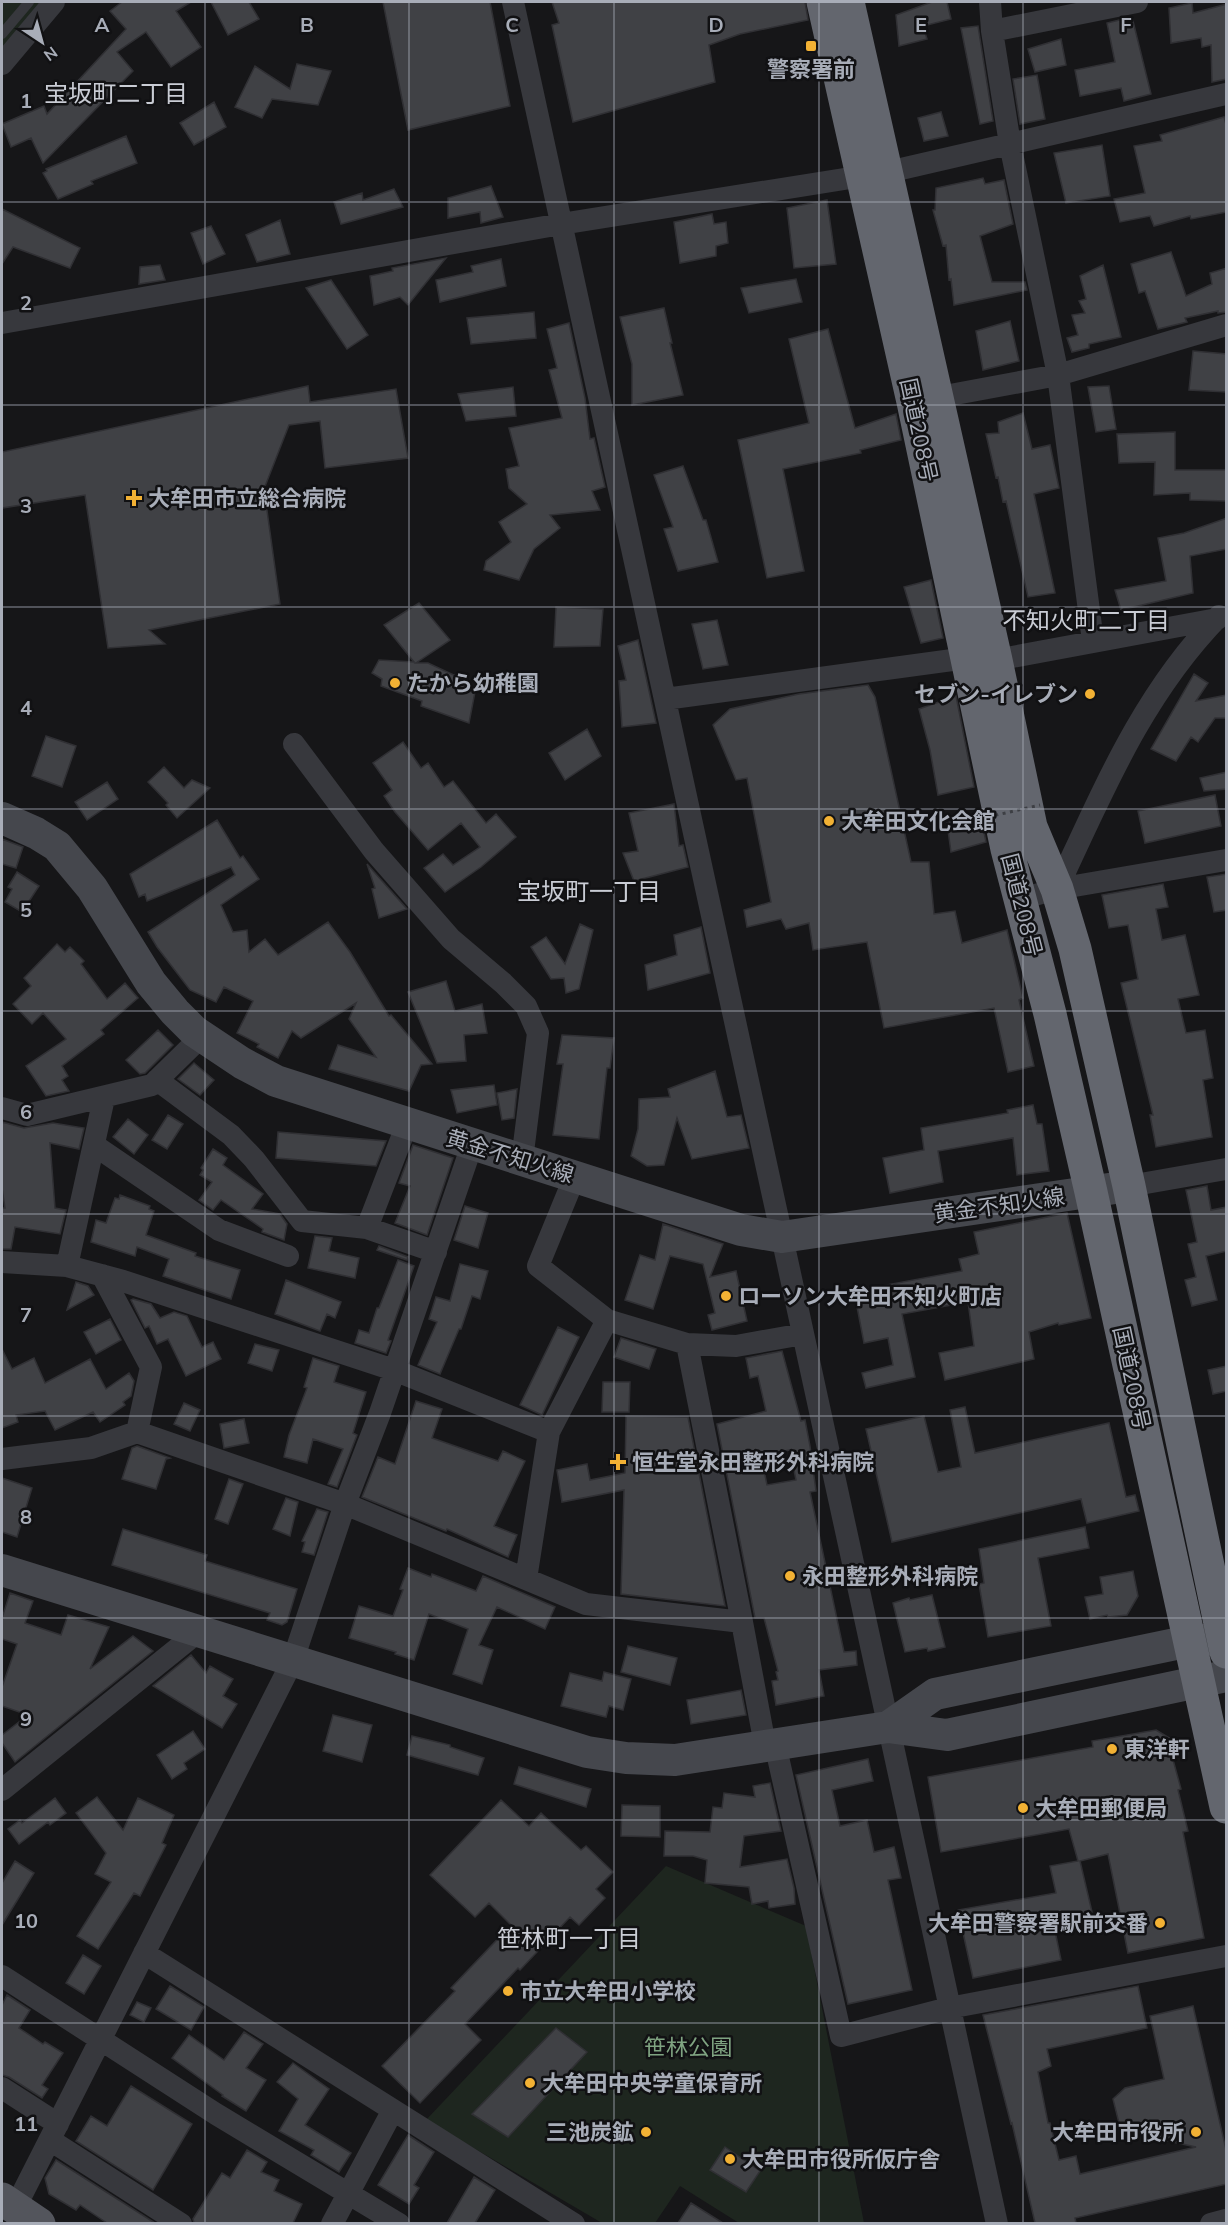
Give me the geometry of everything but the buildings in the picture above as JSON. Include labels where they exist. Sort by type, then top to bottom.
[{"type":"highway","name":"国道208号","points":[[823,2],[875,174]]},
{"type":"highway","name":"国道208号","points":[[848,2],[875,174],[982,659],[1031,827],[1057,889],[1075,950],[1129,1186],[1198,1573],[1190,1641],[1213,1679],[1227,1807]]},
{"type":"highway","name":"国道208号","points":[[982,659],[1007,849],[1050,1014],[1091,1192],[1198,1573],[1225,1645]]},
{"type":"street","points":[[2,64],[54,2]]},
{"type":"street","points":[[513,2],[997,2223]]},
{"type":"street","points":[[990,2],[992,31],[1011,144],[1058,375],[1093,641]]},
{"type":"street","points":[[992,31],[1137,2]]},
{"type":"street","points":[[2,323],[561,225],[875,174],[1227,94]]},
{"type":"street","points":[[925,399],[1058,375],[1227,325]]},
{"type":"street","points":[[665,699],[982,659],[1093,641],[1222,614]]},
{"type":"street","points":[[1057,889],[1134,729],[1181,657],[1222,614]]},
{"type":"street","points":[[294,744],[374,851],[451,939],[503,983],[526,1006],[538,1033],[522,1160]]},
{"type":"street","name":"黄金不知火線","points":[[2,818],[36,833],[57,846],[92,888],[151,983],[194,1031],[242,1063],[276,1081],[407,1124],[741,1230],[782,1237],[1129,1186]]},
{"type":"street","points":[[1020,899],[1057,889],[1227,860]]},
{"type":"street","points":[[2,1108],[27,1115],[153,1085],[202,1036]]},
{"type":"street","points":[[157,1080],[231,1135],[254,1158],[302,1221],[367,1228],[436,1252]]},
{"type":"street","points":[[68,1266],[104,1098]]},
{"type":"street","points":[[367,1228],[407,1124]]},
{"type":"street","points":[[94,1145],[219,1230],[288,1256]]},
{"type":"street","points":[[16,2214],[53,2132],[293,1660],[345,1504],[380,1413],[472,1145]]},
{"type":"street","points":[[1129,1186],[1227,1169]]},
{"type":"street","points":[[574,1176],[538,1266],[607,1320],[687,1344],[736,1346],[802,1334]]},
{"type":"street","points":[[2,1262],[68,1266],[102,1275],[394,1370],[549,1432]]},
{"type":"street","points":[[102,1275],[151,1367],[136,1432]]},
{"type":"street","points":[[526,1579],[549,1432],[607,1320]]},
{"type":"street","points":[[687,1344],[742,1622],[841,2036],[949,2008],[1227,1956]]},
{"type":"street","points":[[2,1459],[91,1448],[136,1432],[345,1504],[586,1604],[742,1622]]},
{"type":"street","points":[[2,1570],[588,1752],[626,1758],[675,1760],[888,1727],[947,1735],[1213,1679]]},
{"type":"street","points":[[7,1778],[198,1632]]},
{"type":"street","points":[[888,1727],[935,1694],[1190,1641],[1225,1645]]},
{"type":"street","points":[[144,1953],[574,2223]]},
{"type":"street","points":[[2,1976],[216,2114],[399,2223]]},
{"type":"street","points":[[2,2088],[53,2132],[181,2223]]},
{"type":"street","points":[[332,2223],[393,2110]]},
{"type":"street","points":[[1211,2223],[1227,2220]]},
{"type":"lane","points":[[2,34],[28,2]]},
{"type":"path","points":[[988,817],[1040,805]]},
{"type":"green space","points":[[2,2],[54,2],[2,59]]},
{"type":"green space","name":"笹林公園","points":[[666,1866],[806,1926],[864,2223],[739,2223],[680,2186],[655,2223],[602,2223],[426,2120]]},
{"type":"place","name":"警察署前","points":[[811,46]]},
{"type":"place","name":"大牟田市立総合病院","points":[[134,498]]},
{"type":"place","name":"たから幼稚園","points":[[395,683]]},
{"type":"place","name":"セブン-イレブン","points":[[1090,694]]},
{"type":"place","name":"大牟田文化会館","points":[[829,821]]},
{"type":"place","name":"ローソン大牟田不知火町店","points":[[726,1296]]},
{"type":"place","name":"恒生堂永田整形外科病院","points":[[618,1462]]},
{"type":"place","name":"永田整形外科病院","points":[[790,1576]]},
{"type":"place","name":"東洋軒","points":[[1112,1749]]},
{"type":"place","name":"大牟田郵便局","points":[[1023,1808]]},
{"type":"place","name":"大牟田警察署駅前交番","points":[[1160,1923]]},
{"type":"place","name":"市立大牟田小学校","points":[[508,1991]]},
{"type":"place","name":"大牟田中央学童保育所","points":[[530,2083]]},
{"type":"place","name":"三池炭鉱","points":[[646,2132]]},
{"type":"place","name":"大牟田市役所","points":[[1196,2132]]},
{"type":"place","name":"大牟田市役所仮庁舎","points":[[730,2159]]},
{"type":"district","name":"宝坂町二丁目","points":[[116,93]]},
{"type":"district","name":"不知火町二丁目","points":[[1086,620]]},
{"type":"district","name":"宝坂町一丁目","points":[[589,891]]},
{"type":"district","name":"笹林町一丁目","points":[[569,1938]]}]
